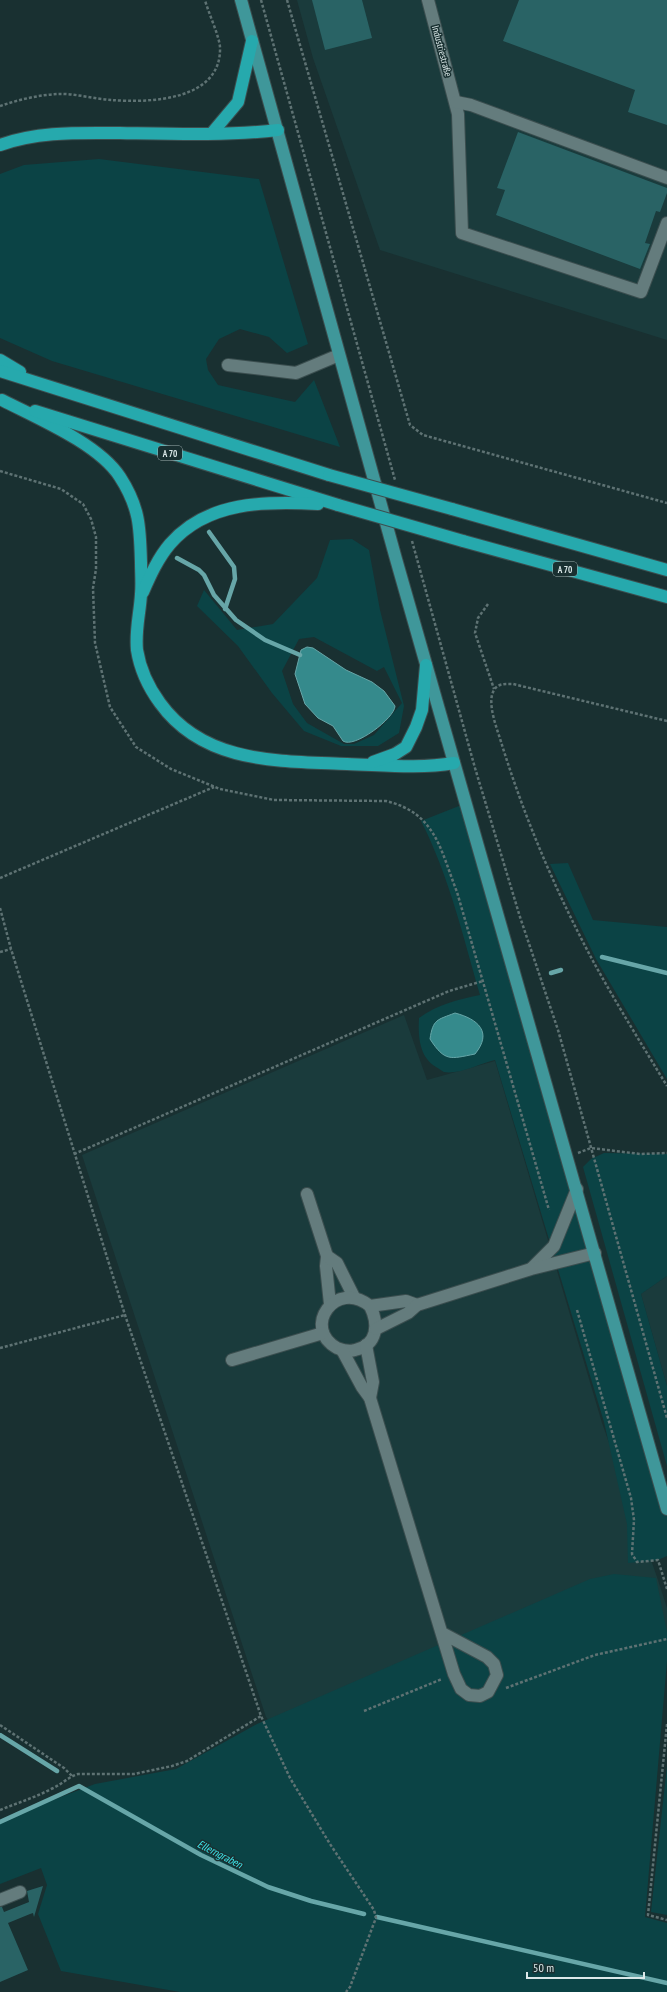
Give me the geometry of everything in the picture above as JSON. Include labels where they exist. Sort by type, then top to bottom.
[{"type":"highway","points":[[212,133],[238,102],[252,41]]},
{"type":"highway","points":[[0,145],[15,140],[53,133],[212,133],[278,130]]},
{"type":"highway","points":[[0,360],[38,383]]},
{"type":"highway","points":[[0,371],[329,475],[667,570]]},
{"type":"highway","points":[[1,400],[66,434],[96,452],[119,475],[132,497],[139,518],[141,595],[136,634],[141,667],[152,693],[168,714],[185,730],[209,744],[236,754],[268,759],[421,766],[454,763]]},
{"type":"highway","name":"A 70","points":[[1,400],[338,505],[667,597]]},
{"type":"highway","points":[[141,595],[151,574],[170,544],[202,519],[229,508],[253,503],[282,502],[338,505]]},
{"type":"highway","points":[[366,764],[395,754],[406,747],[416,727],[422,710],[426,665]]},
{"type":"main road","points":[[241,0],[426,665],[568,1156],[667,1509]]},
{"type":"street","name":"Industriestraße","points":[[428,0],[458,114],[462,233],[641,292],[667,223]]},
{"type":"street","points":[[456,102],[471,105],[667,178]]},
{"type":"street","points":[[228,365],[296,373],[339,355]]},
{"type":"street","points":[[531,1269],[554,1246],[577,1189]]},
{"type":"street","points":[[307,1194],[327,1256],[326,1266],[330,1304]]},
{"type":"street","points":[[376,1329],[408,1313],[417,1305],[531,1269],[595,1253]]},
{"type":"street","points":[[327,1256],[337,1263],[354,1297]]},
{"type":"street","points":[[354,1297],[363,1300],[370,1306],[375,1317],[376,1329],[372,1338],[366,1345],[354,1351],[342,1350],[331,1344],[323,1333],[322,1323],[324,1313],[330,1304],[341,1298],[354,1297]]},
{"type":"street","points":[[370,1306],[406,1301],[417,1305]]},
{"type":"street","points":[[232,1360],[323,1333]]},
{"type":"street","points":[[366,1345],[373,1382],[370,1398]]},
{"type":"street","points":[[342,1350],[362,1387],[370,1398],[454,1674],[461,1689],[469,1695],[480,1696],[488,1692],[498,1675],[494,1664],[487,1657],[442,1633]]},
{"type":"street","points":[[0,1900],[20,1892]]},
{"type":"path","points":[[0,106],[14,101],[58,94],[112,100],[143,101],[173,97],[193,90],[209,80],[216,66],[220,46],[205,0]]},
{"type":"path","points":[[261,0],[396,484]]},
{"type":"path","points":[[287,0],[410,425],[424,435],[667,502]]},
{"type":"path","points":[[0,471],[61,489],[83,504],[91,519],[96,537],[96,569],[93,588],[95,643],[110,707],[136,747],[171,769],[214,787],[274,800],[386,801],[398,804],[422,818],[428,824],[438,842],[457,892],[549,1210]]},
{"type":"path","points":[[411,538],[475,768],[520,917],[558,1030],[667,1418]]},
{"type":"path","points":[[488,604],[478,618],[475,633],[494,689]]},
{"type":"path","points":[[667,721],[513,684],[500,684],[494,689],[491,699],[494,718],[512,777],[548,867],[593,960],[667,1086]]},
{"type":"path","points":[[0,878],[214,787]]},
{"type":"path","points":[[0,908],[11,949],[125,1315],[261,1716],[290,1778],[330,1844],[374,1910],[376,1918],[350,1987],[346,1992]]},
{"type":"path","points":[[0,952],[11,949]]},
{"type":"path","points":[[74,1154],[449,992],[483,981]]},
{"type":"path","points":[[568,1156],[591,1148],[640,1154],[667,1153]]},
{"type":"path","points":[[577,1310],[630,1498],[634,1520],[632,1554],[637,1562],[658,1560],[667,1589]]},
{"type":"path","points":[[0,1348],[125,1315]]},
{"type":"path","points":[[493,1685],[508,1688],[596,1655],[667,1639]]},
{"type":"path","points":[[364,1710],[454,1674]]},
{"type":"path","points":[[0,1810],[58,1786],[72,1776],[85,1773],[134,1774],[172,1766],[187,1761],[261,1716]]},
{"type":"path","points":[[667,1724],[648,1915],[667,1920]]},
{"type":"path","points":[[0,1725],[64,1768],[72,1776]]},
{"type":"shaded area","points":[[297,0],[667,0],[667,340],[380,250],[313,58]]},
{"type":"shaded area","points":[[99,159],[259,179],[308,344],[287,353],[269,337],[240,329],[219,339],[206,359],[208,370],[218,385],[295,402],[314,380],[340,447],[52,361],[0,338],[0,174],[24,165]]},
{"type":"shaded area","points":[[352,539],[369,550],[380,610],[404,706],[399,733],[378,746],[341,746],[304,731],[272,693],[238,646],[197,606],[204,590],[237,630],[273,624],[317,578],[330,540]],"holes":[[[314,637],[377,671],[384,667],[402,703],[374,735],[354,744],[344,744],[307,723],[293,704],[282,671],[299,639]]]},
{"type":"shaded area","points":[[307,647],[313,648],[346,670],[372,682],[384,691],[395,706],[388,718],[364,737],[356,741],[343,741],[333,726],[318,718],[305,704],[295,674],[301,650]]},
{"type":"shaded area","points":[[464,804],[667,1514],[667,1556],[658,1560],[628,1563],[627,1524],[604,1422],[495,1060],[456,1072],[444,1072],[430,1063],[426,1058],[419,1039],[419,1018],[433,1009],[480,995],[440,863],[421,821]]},
{"type":"shaded area","points":[[568,863],[593,920],[667,927],[667,1079],[596,959],[550,864]]},
{"type":"shaded area","points":[[455,1013],[476,1023],[483,1033],[483,1039],[475,1054],[454,1058],[449,1057],[440,1052],[430,1039],[434,1024],[440,1019]]},
{"type":"shaded area","points":[[404,1015],[427,1080],[495,1061],[602,1423],[667,1608],[667,1646],[291,1745],[266,1717],[82,1155]]},
{"type":"shaded area","points":[[604,1153],[667,1154],[667,1276],[641,1294],[667,1386],[667,1466],[583,1167],[591,1159]]},
{"type":"shaded area","points":[[667,1276],[667,1386],[641,1294]]},
{"type":"shaded area","points":[[614,1574],[656,1578],[667,1632],[667,1661],[645,1917],[667,1923],[667,1992],[180,1992],[61,1971],[38,1914],[47,1885],[41,1868],[0,1884],[0,1820],[95,1784],[176,1769],[257,1724],[590,1579]]},
{"type":"shaded area","points":[[667,1766],[667,1915],[651,1912]]},
{"type":"building","points":[[312,0],[362,0],[372,38],[325,50]]},
{"type":"building","points":[[519,0],[667,0],[667,125],[628,112],[635,90],[503,41]]},
{"type":"building","points":[[518,132],[667,188],[667,193],[660,212],[656,211],[645,243],[650,244],[640,269],[496,215],[505,190],[497,188]]},
{"type":"building","points":[[43,1886],[34,1917],[33,1913],[8,1923],[28,1970],[0,1982],[0,1907],[2,1907],[4,1912],[29,1902],[27,1891]]},
{"type":"waterway","points":[[209,532],[234,567],[235,579],[225,609]]},
{"type":"waterway","points":[[177,558],[199,570],[204,575],[214,595],[236,620],[265,640],[300,655]]},
{"type":"waterway","points":[[602,957],[667,973]]},
{"type":"waterway","points":[[551,973],[561,970]]},
{"type":"waterway","name":"Ellerngraben","points":[[0,1735],[57,1771]]},
{"type":"waterway","name":"Ellerngraben","points":[[0,1822],[79,1786],[201,1855],[268,1887],[311,1901],[364,1914]]},
{"type":"waterway","name":"Ellerngraben","points":[[377,1917],[667,1983]]}]
